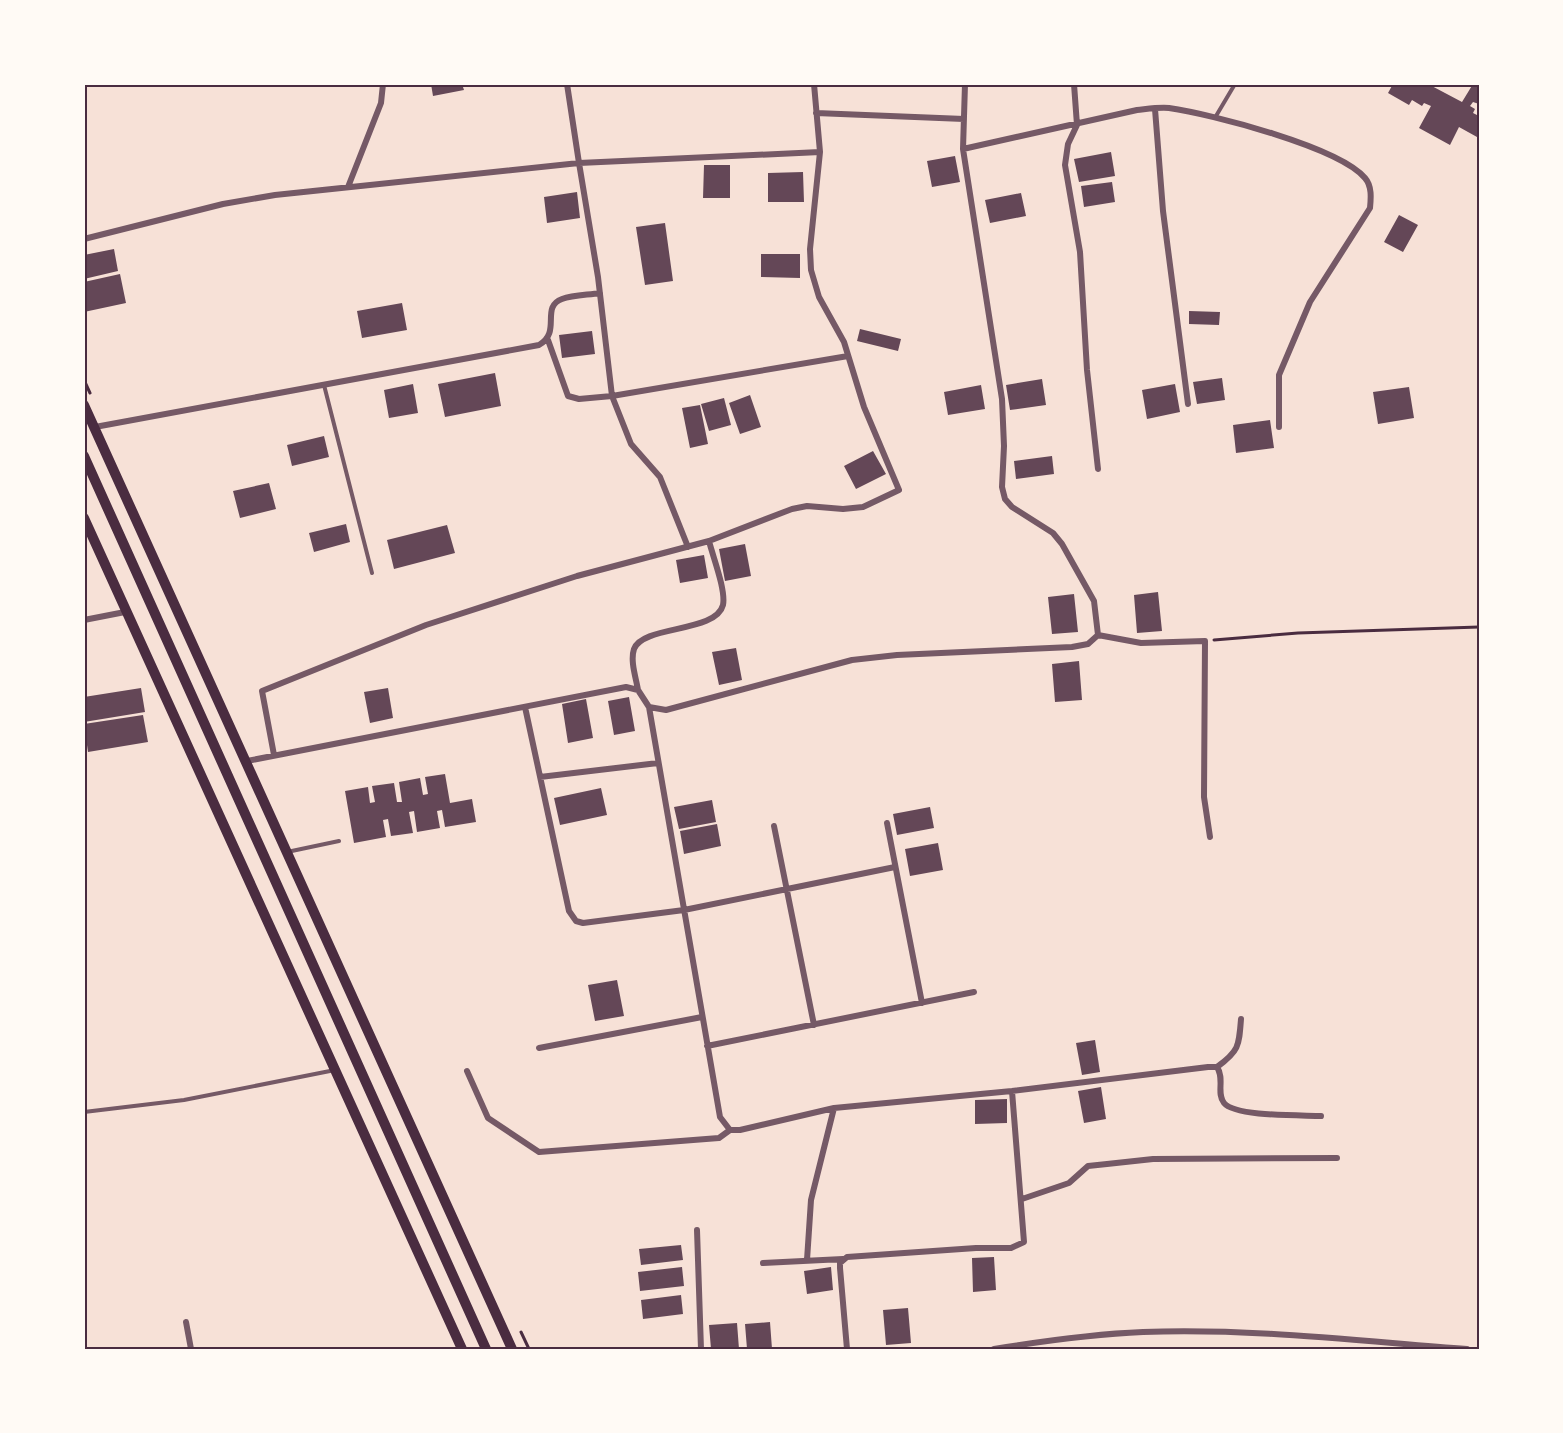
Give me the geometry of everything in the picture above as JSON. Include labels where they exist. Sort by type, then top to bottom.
[{"type":"main road","points":[[84,405],[512,1349]]},
{"type":"main road","points":[[84,456],[486,1349]]},
{"type":"main road","points":[[84,518],[124,612],[462,1349]]},
{"type":"street","points":[[348,188],[381,103],[383,84]]},
{"type":"street","points":[[567,84],[600,293],[612,396],[631,444],[660,477],[688,547]]},
{"type":"street","points":[[274,756],[262,691],[426,626],[577,576],[709,541],[792,508],[863,507],[899,490],[864,407],[839,331],[819,297],[811,270],[810,249],[820,152],[814,84]]},
{"type":"street","points":[[965,84],[963,149],[1002,399],[1004,446],[1002,487],[1005,499],[1012,507],[1053,533],[1062,544],[1094,601],[1098,635]]},
{"type":"street","points":[[1074,84],[1077,125],[1068,144],[1065,165],[1080,252],[1087,370],[1098,469]]},
{"type":"street","points":[[963,149],[1166,108],[1216,116],[1335,156],[1366,178],[1372,195],[1370,208],[1310,302],[1279,375],[1279,427]]},
{"type":"street","points":[[1155,109],[1163,211],[1188,404]]},
{"type":"street","points":[[816,112],[964,119]]},
{"type":"street","points":[[84,239],[223,204],[348,188],[579,164],[820,152]]},
{"type":"street","points":[[95,427],[323,383],[539,345],[548,340],[552,330],[550,310],[554,303],[562,299],[600,293]]},
{"type":"street","points":[[548,340],[568,396],[579,399],[612,396],[848,356]]},
{"type":"street","points":[[709,541],[723,596],[723,607],[716,615],[701,622],[643,639],[635,645],[632,655],[638,690],[649,707],[720,1117],[730,1130]]},
{"type":"street","points":[[84,620],[124,612]]},
{"type":"street","points":[[1098,635],[1141,643],[1205,641],[1204,797],[1210,837]]},
{"type":"street","points":[[649,707],[666,710],[852,660],[897,655],[1072,647],[1088,644],[1098,635]]},
{"type":"street","points":[[247,761],[626,687],[638,690]]},
{"type":"street","points":[[525,707],[569,911],[576,921],[583,924],[684,910],[895,867]]},
{"type":"street","points":[[540,777],[658,763]]},
{"type":"street","points":[[887,823],[922,1003]]},
{"type":"street","points":[[774,826],[814,1025]]},
{"type":"street","points":[[707,1046],[974,992]]},
{"type":"street","points":[[539,1048],[702,1017]]},
{"type":"street","points":[[467,1071],[488,1118],[539,1152],[719,1138],[730,1130],[740,1130],[834,1108],[1012,1091],[1217,1067],[1233,1056],[1239,1045],[1241,1019]]},
{"type":"street","points":[[1217,1067],[1222,1080],[1221,1095],[1225,1104],[1233,1109],[1279,1115],[1322,1116]]},
{"type":"street","points":[[763,1263],[843,1259],[853,1255],[1020,1246],[1025,1234],[1012,1091]]},
{"type":"street","points":[[807,1260],[811,1200],[834,1108]]},
{"type":"street","points":[[1022,1199],[1069,1182],[1088,1166],[1153,1159],[1337,1158]]},
{"type":"street","points":[[697,1230],[701,1349]]},
{"type":"street","points":[[843,1259],[840,1268],[847,1349]]},
{"type":"street","points":[[186,1322],[191,1349]]},
{"type":"street","points":[[994,1349],[1066,1338],[1144,1332],[1256,1335],[1467,1349]]},
{"type":"lane","points":[[1216,116],[1235,84]]},
{"type":"lane","points":[[323,383],[372,573]]},
{"type":"lane","points":[[286,852],[339,841]]},
{"type":"lane","points":[[84,1112],[184,1100],[335,1070]]},
{"type":"path","points":[[1205,641],[1298,633],[1479,627]]},
{"type":"building","points":[[431,84],[462,84],[464,90],[433,96]]},
{"type":"building","points":[[1393,84],[1428,84],[1462,102],[1473,84],[1479,84],[1479,104],[1473,102],[1470,106],[1475,109],[1473,113],[1479,116],[1477,137],[1459,127],[1450,145],[1419,128],[1431,106],[1424,103],[1422,106],[1412,100],[1409,105],[1388,93]]},
{"type":"building","points":[[1111,152],[1115,176],[1079,182],[1074,159]]},
{"type":"building","points":[[955,156],[960,182],[932,187],[927,161]]},
{"type":"building","points":[[704,165],[730,165],[730,198],[703,198]]},
{"type":"building","points":[[803,172],[804,202],[768,202],[768,173]]},
{"type":"building","points":[[1112,182],[1115,202],[1084,207],[1081,186]]},
{"type":"building","points":[[577,192],[580,218],[547,223],[544,197]]},
{"type":"building","points":[[1021,193],[1026,216],[990,223],[985,200]]},
{"type":"building","points":[[1399,215],[1418,225],[1403,252],[1384,242]]},
{"type":"building","points":[[665,223],[673,281],[645,285],[636,227]]},
{"type":"building","points":[[114,249],[118,271],[84,279],[84,255]]},
{"type":"building","points":[[761,254],[800,254],[800,278],[761,277]]},
{"type":"building","points":[[120,274],[126,303],[84,312],[84,282]]},
{"type":"building","points":[[402,303],[407,330],[362,338],[357,311]]},
{"type":"building","points":[[1189,311],[1220,312],[1219,325],[1189,324]]},
{"type":"building","points":[[860,329],[901,339],[898,351],[857,341]]},
{"type":"building","points":[[592,331],[595,354],[562,358],[559,335]]},
{"type":"building","points":[[495,373],[501,406],[445,417],[438,384]]},
{"type":"building","points":[[1222,378],[1225,400],[1197,404],[1193,382]]},
{"type":"building","points":[[1042,379],[1046,405],[1010,410],[1006,385]]},
{"type":"building","points":[[413,384],[418,413],[389,418],[384,390]]},
{"type":"building","points":[[1175,384],[1180,412],[1147,419],[1142,390]]},
{"type":"building","points":[[981,385],[985,409],[948,415],[944,392]]},
{"type":"building","points":[[1409,387],[1414,418],[1378,424],[1373,392]]},
{"type":"building","points":[[750,395],[761,427],[740,434],[729,403]]},
{"type":"building","points":[[724,398],[731,425],[709,431],[701,404]]},
{"type":"building","points":[[700,405],[708,444],[690,448],[682,408]]},
{"type":"building","points":[[1270,420],[1274,448],[1236,453],[1233,425]]},
{"type":"building","points":[[324,436],[329,457],[292,466],[287,445]]},
{"type":"building","points":[[873,451],[886,474],[856,489],[844,466]]},
{"type":"building","points":[[1052,456],[1054,474],[1016,479],[1014,461]]},
{"type":"building","points":[[269,483],[276,509],[240,518],[233,491]]},
{"type":"building","points":[[346,524],[350,542],[314,552],[309,533]]},
{"type":"building","points":[[447,525],[455,553],[394,569],[387,540]]},
{"type":"building","points":[[745,544],[751,576],[725,581],[719,549]]},
{"type":"building","points":[[704,555],[708,578],[680,583],[676,560]]},
{"type":"building","points":[[1158,592],[1162,631],[1137,633],[1134,595]]},
{"type":"building","points":[[1074,594],[1078,632],[1052,634],[1048,597]]},
{"type":"building","points":[[736,648],[742,680],[719,685],[712,652]]},
{"type":"building","points":[[1079,661],[1082,700],[1055,702],[1052,664]]},
{"type":"building","points":[[141,688],[145,712],[84,722],[84,697]]},
{"type":"building","points":[[388,688],[393,718],[370,723],[364,692]]},
{"type":"building","points":[[629,697],[635,731],[614,735],[608,701]]},
{"type":"building","points":[[586,699],[593,738],[568,743],[562,704]]},
{"type":"building","points":[[143,715],[148,742],[88,752],[84,724]]},
{"type":"building","points":[[445,774],[450,803],[472,799],[476,822],[445,827],[442,810],[437,811],[440,828],[417,832],[414,811],[409,812],[413,833],[391,836],[388,819],[383,820],[386,837],[354,843],[345,791],[368,787],[370,803],[375,802],[372,786],[394,783],[397,802],[402,802],[399,782],[420,778],[423,795],[428,794],[425,777]]},
{"type":"building","points":[[601,788],[607,815],[560,825],[554,798]]},
{"type":"building","points":[[712,800],[716,822],[679,829],[674,807]]},
{"type":"building","points":[[930,807],[934,828],[897,835],[893,814]]},
{"type":"building","points":[[717,824],[721,846],[684,854],[680,831]]},
{"type":"building","points":[[938,843],[943,870],[910,876],[905,849]]},
{"type":"building","points":[[617,980],[624,1016],[595,1021],[588,985]]},
{"type":"building","points":[[1095,1040],[1100,1072],[1082,1075],[1076,1043]]},
{"type":"building","points":[[1101,1087],[1106,1119],[1084,1123],[1078,1091]]},
{"type":"building","points":[[1007,1099],[1007,1123],[975,1124],[975,1100]]},
{"type":"building","points":[[681,1245],[683,1260],[641,1265],[639,1249]]},
{"type":"building","points":[[994,1257],[996,1290],[973,1292],[972,1258]]},
{"type":"building","points":[[682,1267],[684,1286],[640,1291],[638,1272]]},
{"type":"building","points":[[831,1267],[833,1290],[807,1294],[804,1271]]},
{"type":"building","points":[[681,1295],[683,1314],[643,1319],[641,1300]]},
{"type":"building","points":[[908,1308],[911,1343],[886,1345],[883,1310]]},
{"type":"building","points":[[770,1322],[772,1349],[747,1349],[745,1324]]},
{"type":"building","points":[[737,1323],[739,1349],[711,1349],[709,1325]]}]
